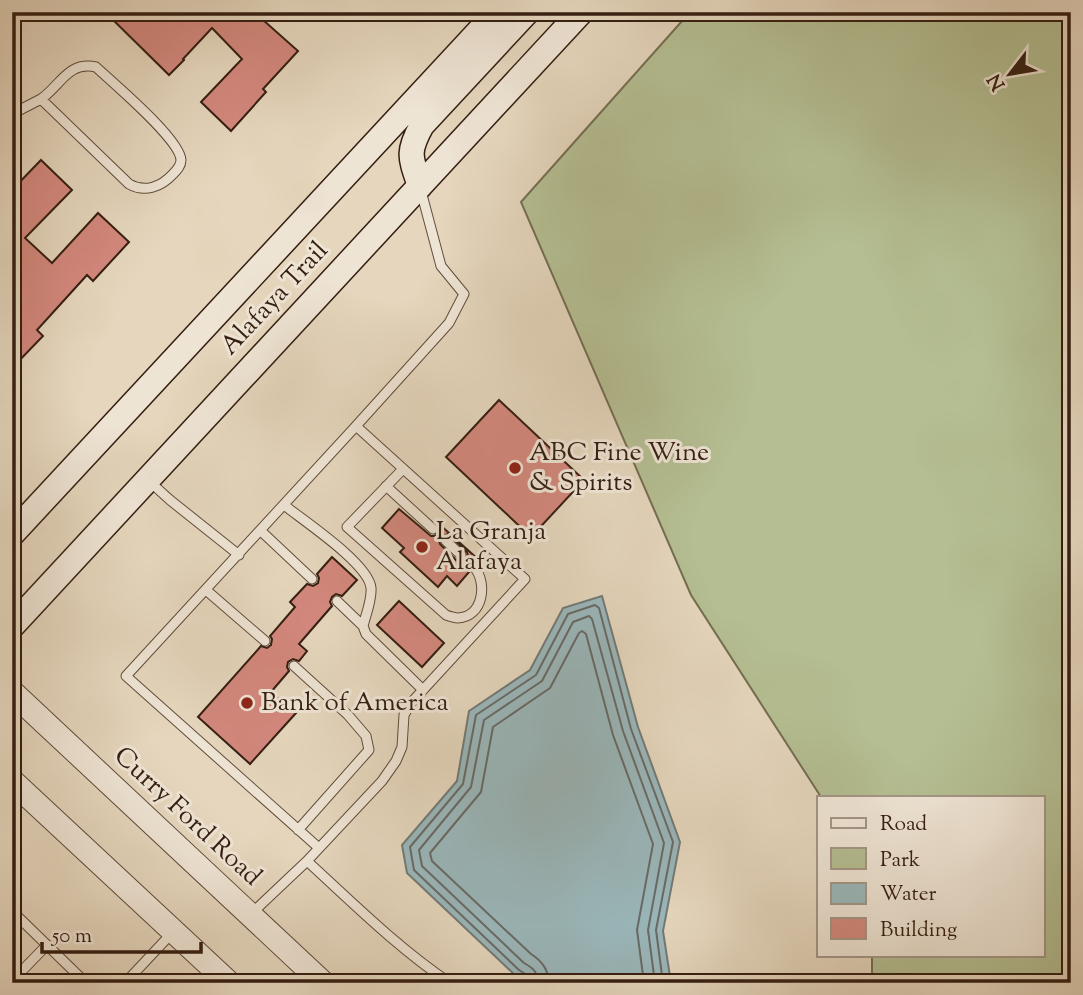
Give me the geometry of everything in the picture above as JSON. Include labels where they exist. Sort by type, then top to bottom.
[{"type":"main road","name":"Alafaya Trail","points":[[12,534],[497,12]]},
{"type":"main road","points":[[420,186],[411,160],[412,143],[422,125],[527,12]]},
{"type":"main road","name":"Alafaya Trail","points":[[12,626],[581,12]]},
{"type":"street","name":"Curry Ford Road","points":[[12,692],[323,983]]},
{"type":"street","points":[[12,781],[229,983]]},
{"type":"lane","points":[[12,114],[50,93],[75,68],[86,65],[96,67],[169,137],[180,156],[179,168],[162,184],[152,188],[128,184],[37,101]]},
{"type":"lane","points":[[319,849],[126,676],[449,323],[464,294],[441,266],[420,186]]},
{"type":"lane","points":[[251,915],[319,849],[382,780],[396,761],[402,747],[404,715],[410,705],[525,579],[356,426]]},
{"type":"lane","points":[[403,469],[347,527],[446,615],[457,618],[467,615],[481,598],[481,578],[474,567]]},
{"type":"lane","points":[[148,480],[239,555]]},
{"type":"lane","points":[[386,486],[433,529]]},
{"type":"lane","points":[[284,505],[352,559],[369,579],[370,599],[363,625]]},
{"type":"lane","points":[[261,531],[312,579]]},
{"type":"lane","points":[[446,541],[461,555]]},
{"type":"lane","points":[[206,590],[265,641]]},
{"type":"lane","points":[[337,601],[363,625],[366,635],[423,690]]},
{"type":"lane","points":[[294,666],[348,715],[366,736],[369,750],[298,830]]},
{"type":"lane","points":[[307,861],[368,918],[425,966],[450,983]]},
{"type":"lane","points":[[12,911],[86,983]]},
{"type":"lane","points":[[125,983],[174,931]]},
{"type":"lane","points":[[12,981],[47,945]]},
{"type":"green space","points":[[690,12],[1071,12],[1071,983],[872,983],[872,956],[1044,956],[1044,796],[820,796],[691,595],[521,202]]},
{"type":"water","points":[[602,596],[638,727],[680,842],[663,931],[671,983],[528,983],[516,976],[407,873],[402,845],[457,781],[469,711],[530,670],[563,608]]},
{"type":"building","points":[[105,12],[254,12],[298,51],[263,89],[266,92],[231,131],[201,102],[242,59],[212,28],[169,75]]},
{"type":"building","points":[[41,160],[72,190],[25,238],[52,263],[98,213],[129,242],[93,281],[87,275],[37,330],[43,336],[12,368],[12,190]]},
{"type":"building","name":"ABC Fine Wine & Spirits","points":[[499,400],[584,480],[531,537],[446,457]]},
{"type":"building","name":"La Granja Alafaya","points":[[399,509],[431,536],[439,533],[438,523],[480,561],[470,562],[467,567],[469,572],[457,586],[447,576],[438,587],[400,552],[404,548],[382,528]],"holes":[[[448,534],[467,552],[468,557],[464,561],[456,560],[440,544],[441,536]]]},
{"type":"building","name":"Bank of America","points":[[332,557],[357,580],[342,596],[336,594],[332,597],[332,606],[299,644],[307,651],[299,661],[293,659],[288,662],[289,671],[271,692],[296,713],[250,764],[198,717],[261,646],[267,648],[271,645],[270,636],[295,607],[290,602],[307,584],[313,586],[318,583],[317,574]]},
{"type":"building","points":[[399,601],[444,643],[422,667],[377,625]]},
{"type":"place","name":"ABC Fine Wine & Spirits","points":[[515,468]]},
{"type":"place","name":"La Granja Alafaya","points":[[422,547]]},
{"type":"place","name":"Bank of America","points":[[247,703]]}]
